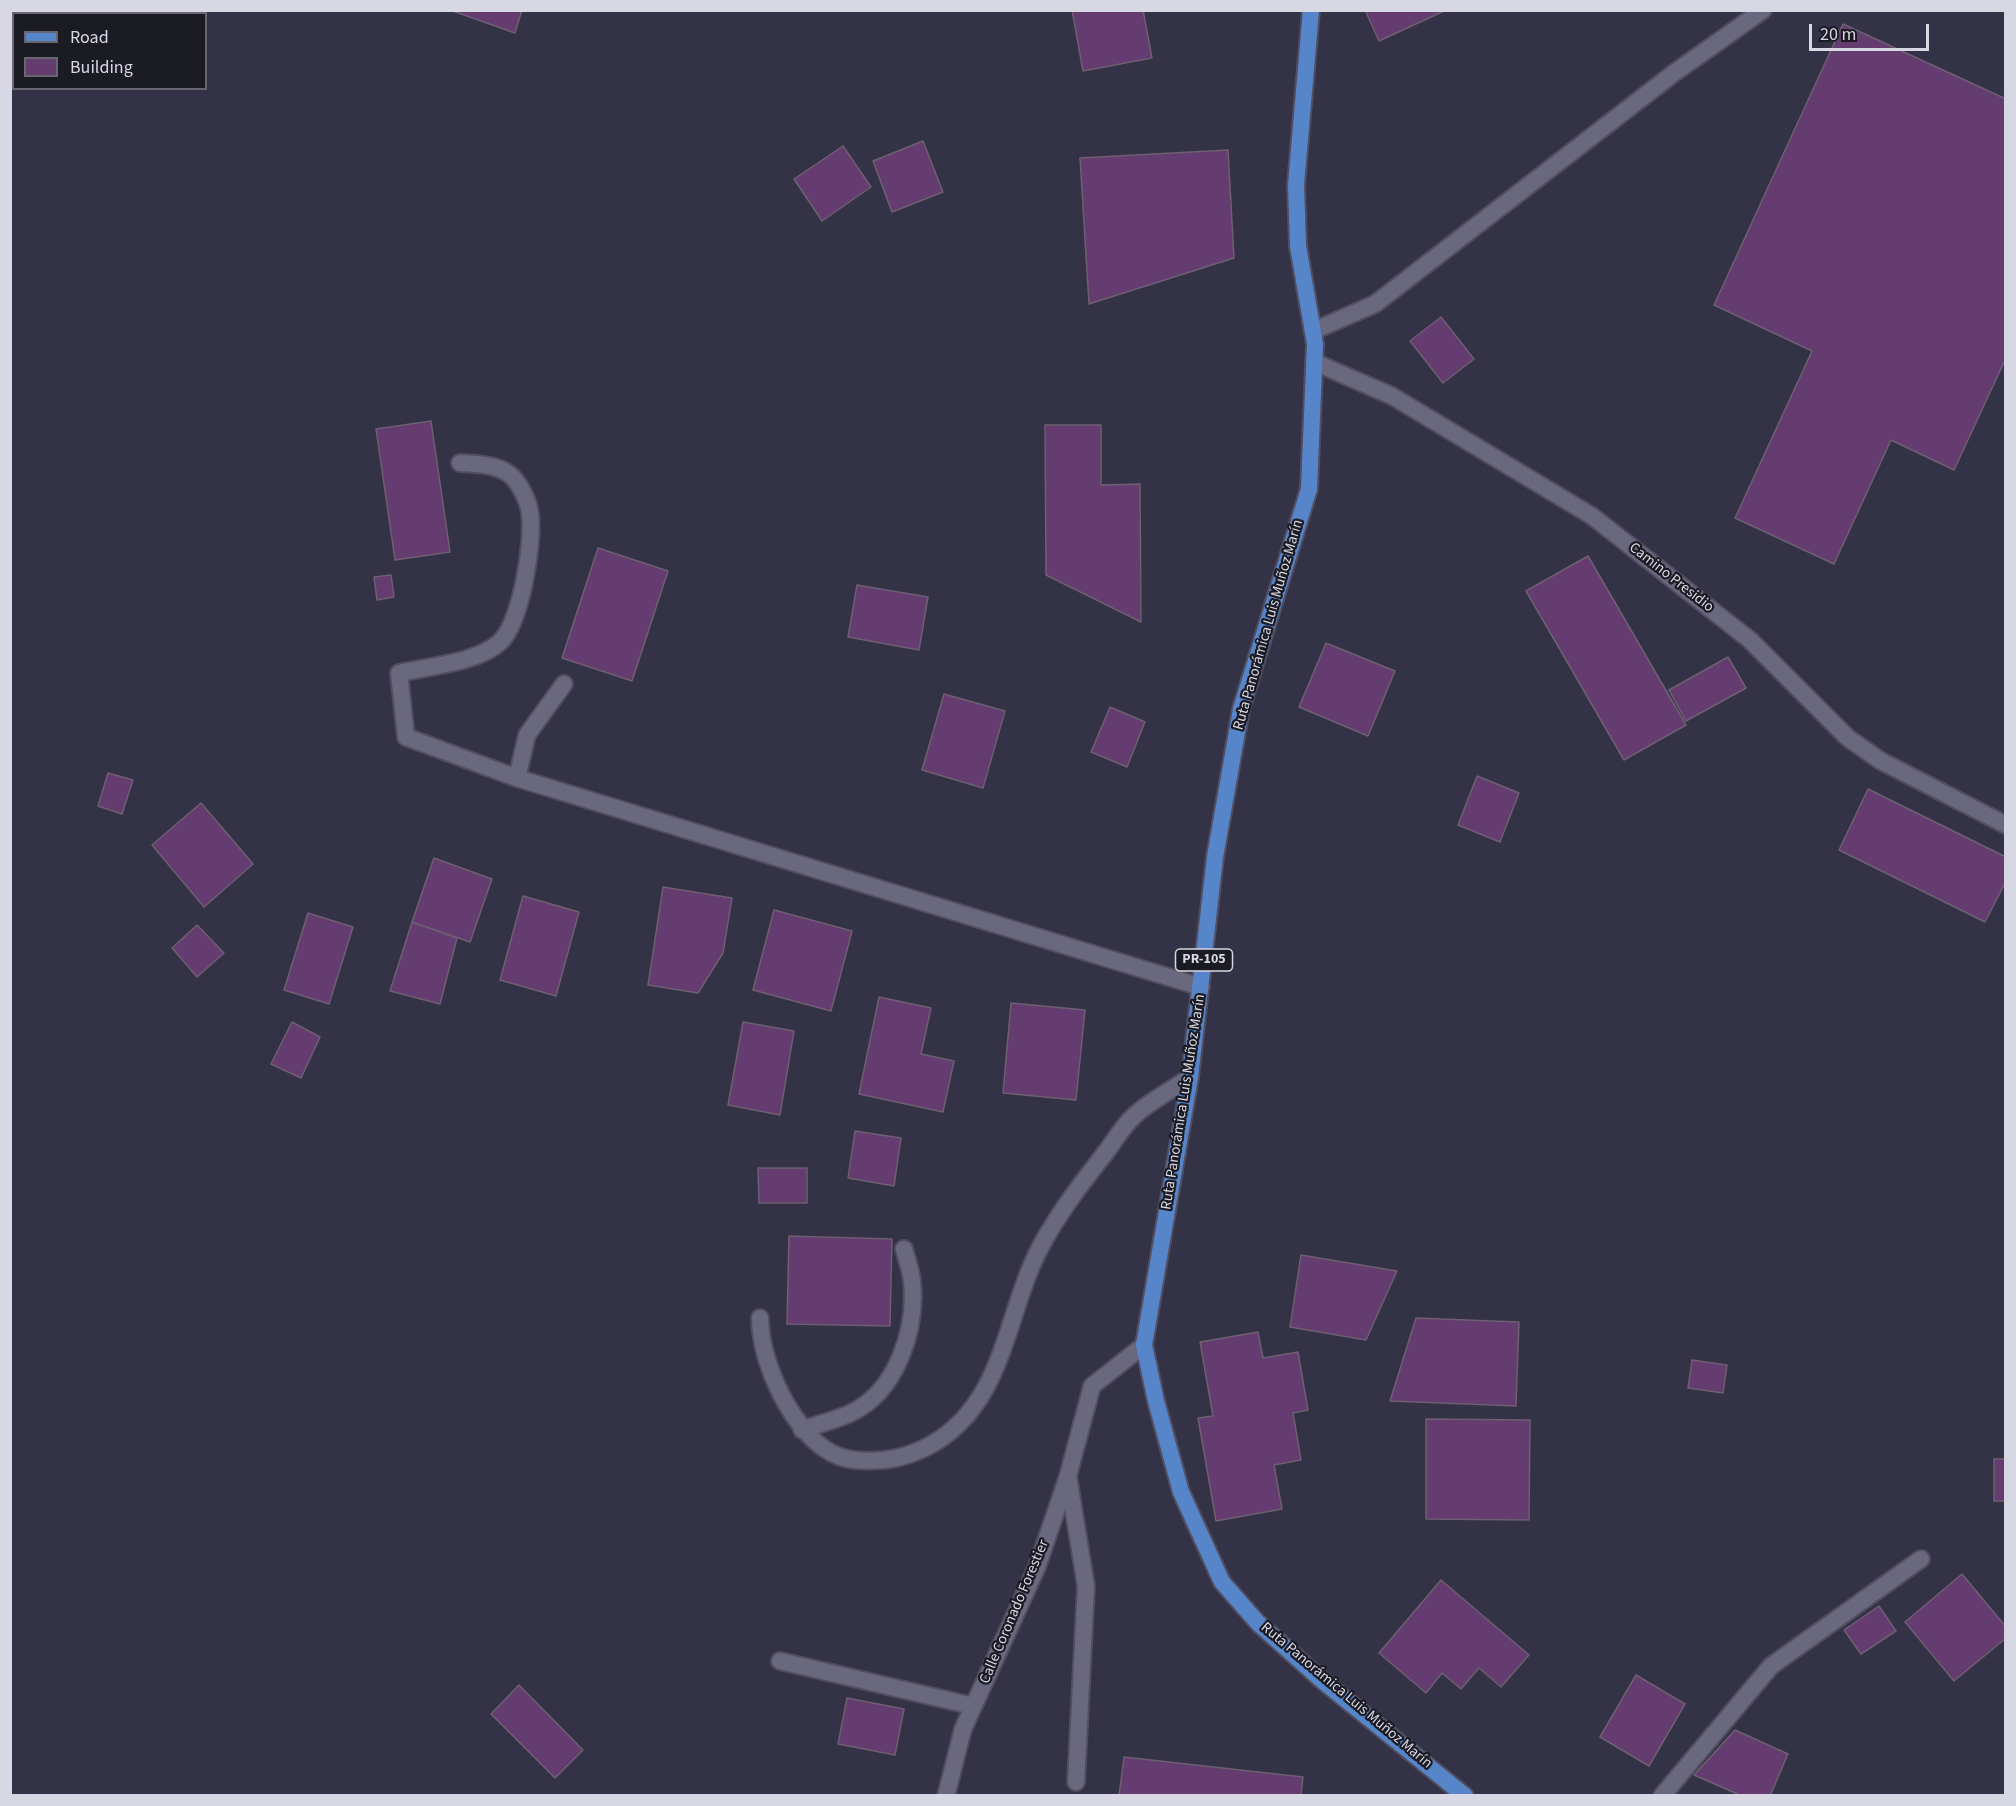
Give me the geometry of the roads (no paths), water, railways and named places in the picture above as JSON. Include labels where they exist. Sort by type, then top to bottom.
[{"type":"main road","name":"Ruta Panorámica Luis Muñoz Marín","points":[[1311,10],[1296,185],[1298,246],[1313,331],[1309,489],[1241,709],[1215,857],[1190,1077],[1144,1345],[1156,1401],[1181,1492],[1222,1582],[1258,1623],[1324,1682],[1464,1796]]},
{"type":"street","points":[[1313,331],[1375,304],[1674,73],[1763,10]]},
{"type":"street","name":"Camino Presidio","points":[[1314,362],[1392,396],[1592,516],[1750,640],[1848,738],[1881,761],[2006,825]]},
{"type":"street","points":[[460,463],[485,465],[509,474],[521,490],[530,513],[529,546],[520,598],[510,627],[500,642],[472,658],[399,673],[406,737],[517,778],[1201,987]]},
{"type":"street","points":[[517,778],[527,735],[564,684]]},
{"type":"street","points":[[760,1318],[760,1340],[789,1407],[802,1430],[826,1451],[850,1461],[903,1458],[949,1434],[975,1408],[992,1377],[1020,1302],[1031,1264],[1046,1236],[1134,1116],[1190,1077]]},
{"type":"street","points":[[802,1430],[852,1412],[880,1391],[901,1359],[910,1324],[912,1281],[904,1250]]},
{"type":"street","name":"Calle Coronado Forestier","points":[[946,1796],[963,1729],[1037,1567],[1068,1476],[1092,1386],[1144,1345]]},
{"type":"street","points":[[1068,1476],[1086,1586],[1076,1782]]},
{"type":"street","points":[[1662,1796],[1771,1666],[1921,1559]]},
{"type":"street","points":[[780,1661],[973,1706]]}]
